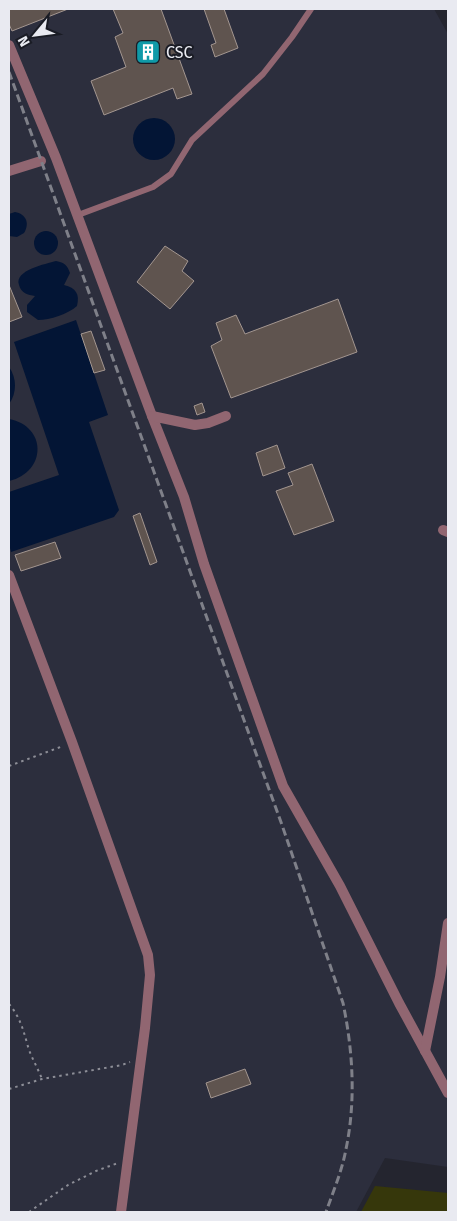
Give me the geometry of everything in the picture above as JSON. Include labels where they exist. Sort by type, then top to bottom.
[{"type":"street","points":[[9,45],[56,158],[184,497],[204,564],[283,786],[340,886],[448,1093]]},
{"type":"street","points":[[9,171],[40,161]]},
{"type":"street","points":[[152,416],[195,425],[208,423],[226,416]]},
{"type":"street","points":[[9,575],[72,742],[148,955],[150,975],[121,1212]]},
{"type":"street","points":[[425,1051],[440,977],[448,923]]},
{"type":"lane","points":[[78,215],[153,187],[171,174],[192,140],[263,74],[292,38],[311,9]]},
{"type":"path","points":[[9,766],[72,742]]},
{"type":"path","points":[[9,1004],[15,1011],[23,1028],[42,1079]]},
{"type":"path","points":[[9,1089],[42,1079],[122,1065],[141,1058]]},
{"type":"path","points":[[29,1212],[68,1185],[96,1170],[127,1160]]},
{"type":"shaded area","points":[[9,9],[434,9],[448,34],[448,1167],[385,1158],[356,1212],[9,1212]]},
{"type":"shaded area","points":[[375,1186],[448,1193],[448,1212],[361,1212]]},
{"type":"water","points":[[158,118],[166,121],[172,127],[175,139],[172,151],[166,157],[150,160],[142,157],[136,151],[133,135],[136,127],[142,121]]},
{"type":"water","points":[[15,212],[22,215],[27,222],[24,233],[17,237],[9,236],[9,214]]},
{"type":"water","points":[[41,231],[51,231],[58,238],[58,248],[51,255],[41,255],[34,248],[34,238]]},
{"type":"water","points":[[56,261],[65,265],[69,270],[70,273],[64,285],[76,292],[78,298],[77,306],[59,316],[38,320],[27,312],[27,305],[35,296],[23,292],[19,285],[19,280],[21,275],[32,268]]},
{"type":"water","points":[[76,320],[108,415],[89,422],[119,510],[114,517],[11,552],[9,544],[9,492],[59,475],[14,342]]},
{"type":"water","points":[[9,367],[14,376],[15,390],[9,404]]},
{"type":"water","points":[[9,419],[21,423],[30,430],[36,439],[38,449],[36,459],[30,468],[21,476],[9,481]]},
{"type":"building","points":[[9,9],[68,9],[12,31],[9,24]]},
{"type":"building","name":"CSC","points":[[113,9],[161,9],[192,94],[177,99],[173,88],[104,115],[91,81],[126,67],[115,37],[123,33]]},
{"type":"building","points":[[204,9],[224,9],[238,48],[215,57],[211,45],[216,43]]},
{"type":"building","points":[[165,246],[188,261],[182,271],[194,281],[170,309],[137,282]]},
{"type":"building","points":[[9,285],[22,317],[9,322]]},
{"type":"building","points":[[338,299],[357,352],[231,398],[211,346],[222,340],[216,323],[236,315],[245,334]]},
{"type":"building","points":[[91,331],[105,370],[94,373],[81,334]]},
{"type":"building","points":[[202,403],[205,412],[197,415],[194,406]]},
{"type":"building","points":[[277,445],[285,468],[263,476],[256,453]]},
{"type":"building","points":[[312,464],[334,521],[294,535],[276,491],[293,485],[288,473]]},
{"type":"building","points":[[140,513],[157,562],[150,565],[133,516]]},
{"type":"building","points":[[55,542],[61,558],[21,571],[15,555]]},
{"type":"building","points":[[245,1069],[251,1084],[211,1098],[206,1083]]},
{"type":"railway","points":[[9,72],[282,825],[343,1003],[351,1058],[351,1113],[344,1157],[326,1212]]},
{"type":"place","name":"CSC","points":[[148,52]]}]
